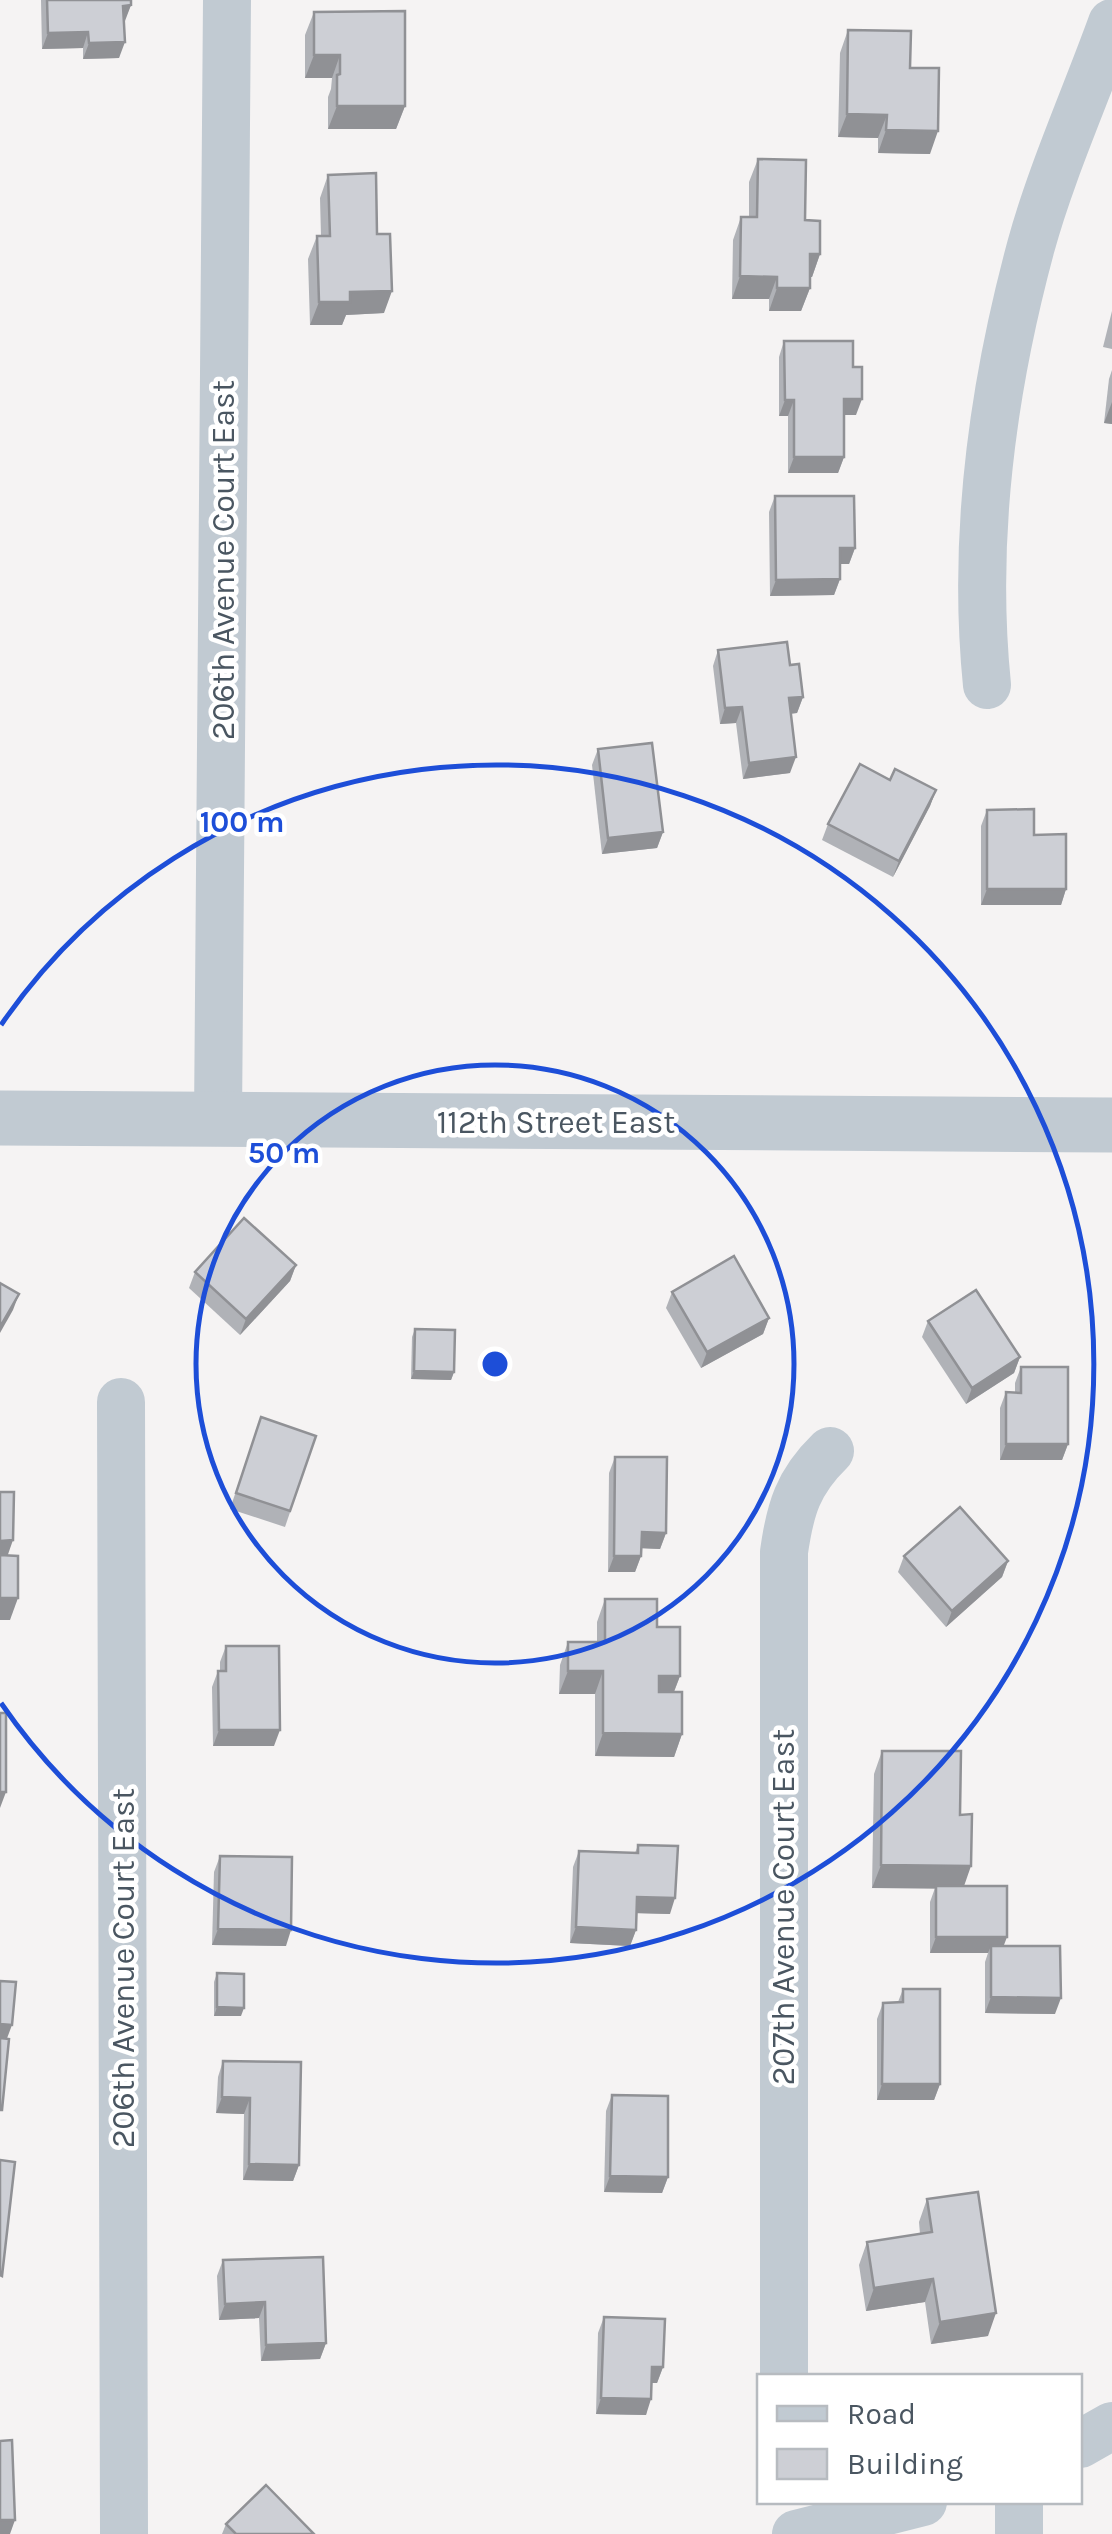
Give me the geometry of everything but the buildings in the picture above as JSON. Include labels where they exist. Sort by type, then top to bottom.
[{"type":"street","name":"206th Avenue Court East","points":[[218,1120],[227,0]]},
{"type":"street","points":[[987,685],[981,599],[988,447],[1000,379],[1032,244],[1112,23]]},
{"type":"street","name":"112th Street East","points":[[0,1118],[1112,1126]]},
{"type":"street","name":"206th Avenue Court East","points":[[121,1402],[124,2534]]},
{"type":"street","name":"207th Avenue Court East","points":[[784,2374],[784,1552],[788,1520],[808,1473],[830,1451]]},
{"type":"street","points":[[1082,2443],[1112,2426]]},
{"type":"street","points":[[784,2504],[785,2534]]},
{"type":"street","points":[[796,2534],[914,2504]]},
{"type":"street","points":[[1019,2504],[1019,2534]]}]
